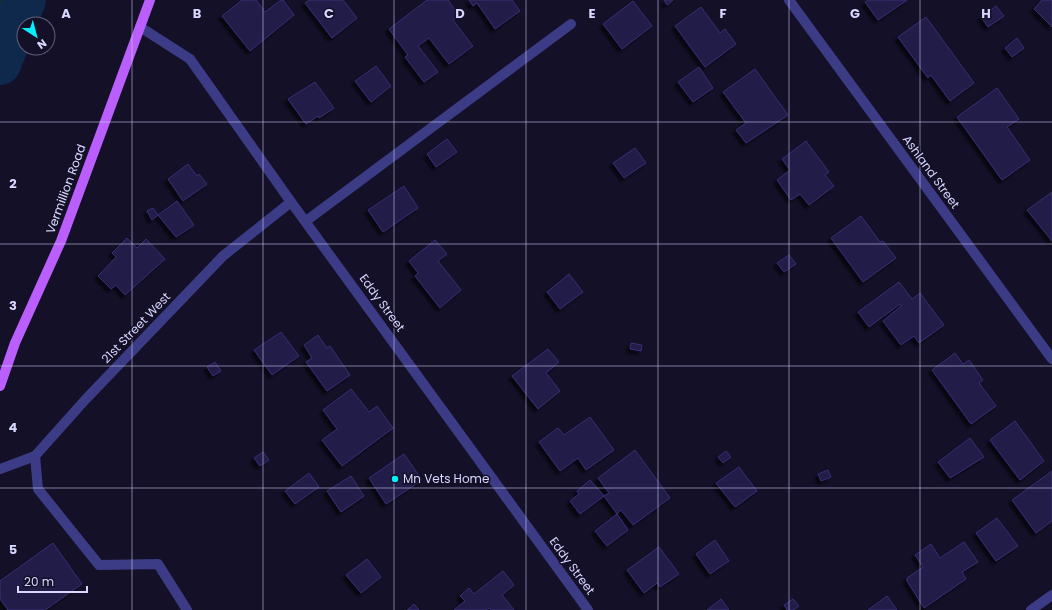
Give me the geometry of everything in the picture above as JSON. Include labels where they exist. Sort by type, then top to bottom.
[{"type":"main road","name":"Vermillion Road","points":[[0,386],[15,343],[61,241],[150,0]]},
{"type":"street","name":"Ashland Street","points":[[789,0],[1052,359]]},
{"type":"street","points":[[306,221],[571,24]]},
{"type":"street","name":"Eddy Street","points":[[140,27],[190,59],[588,610]]},
{"type":"street","name":"21st Street West","points":[[0,469],[35,456],[85,400],[223,256],[292,202]]},
{"type":"street","points":[[35,456],[38,489],[99,565],[158,564],[187,610]]},
{"type":"street","points":[[1032,610],[1052,595]]},
{"type":"green space","points":[[0,0],[25,0],[19,16],[16,16],[16,23],[0,64]]},
{"type":"building","points":[[242,0],[256,0],[265,12],[283,0],[294,15],[250,51],[222,16]]},
{"type":"building","points":[[309,0],[343,0],[357,18],[332,38],[305,3]]},
{"type":"building","points":[[427,0],[448,0],[459,16],[453,20],[473,46],[449,64],[429,38],[418,46],[438,72],[424,82],[405,57],[408,55],[389,29]]},
{"type":"building","points":[[469,0],[512,0],[520,11],[495,29],[477,3],[473,6]]},
{"type":"building","points":[[664,0],[673,0],[667,5]]},
{"type":"building","points":[[868,0],[907,0],[878,20],[865,2]]},
{"type":"building","points":[[1042,0],[1052,0],[1052,27],[1034,9]]},
{"type":"building","points":[[633,1],[652,26],[622,49],[603,24]]},
{"type":"building","points":[[996,6],[1004,16],[988,27],[981,17]]},
{"type":"building","points":[[701,7],[720,33],[725,29],[736,44],[705,67],[675,26]]},
{"type":"building","points":[[926,17],[974,83],[950,101],[931,75],[928,78],[898,37]]},
{"type":"building","points":[[1017,38],[1024,48],[1012,57],[1005,48]]},
{"type":"building","points":[[376,66],[391,86],[371,102],[355,81]]},
{"type":"building","points":[[699,67],[713,88],[693,102],[678,82]]},
{"type":"building","points":[[755,69],[788,115],[746,143],[736,130],[746,123],[723,92]]},
{"type":"building","points":[[315,82],[334,108],[319,118],[318,116],[306,124],[288,99]]},
{"type":"building","points":[[997,88],[1019,119],[1007,127],[1030,160],[1002,180],[957,117]]},
{"type":"building","points":[[447,139],[457,152],[436,167],[427,154]]},
{"type":"building","points":[[806,141],[829,172],[825,175],[834,186],[809,205],[800,194],[791,200],[777,180],[790,170],[782,159]]},
{"type":"building","points":[[635,148],[646,163],[624,178],[613,163]]},
{"type":"building","points":[[188,164],[197,176],[199,174],[207,184],[183,201],[168,179]]},
{"type":"building","points":[[404,186],[418,208],[383,232],[368,210]]},
{"type":"building","points":[[1052,192],[1052,241],[1027,210]]},
{"type":"building","points":[[177,201],[194,225],[176,237],[158,215]]},
{"type":"building","points":[[153,208],[158,215],[152,220],[147,211]]},
{"type":"building","points":[[861,216],[880,242],[883,241],[896,258],[863,282],[831,238]]},
{"type":"building","points":[[127,238],[137,248],[146,239],[165,259],[125,295],[116,285],[111,289],[98,276],[116,257],[112,253]]},
{"type":"building","points":[[435,240],[447,254],[438,261],[461,290],[440,308],[415,276],[418,273],[409,261]]},
{"type":"building","points":[[789,255],[796,264],[784,272],[777,263]]},
{"type":"building","points":[[569,274],[583,292],[560,309],[547,292]]},
{"type":"building","points":[[899,282],[912,299],[920,293],[944,325],[919,343],[914,336],[901,345],[883,321],[901,306],[900,304],[869,327],[858,312]]},
{"type":"building","points":[[281,332],[299,356],[272,375],[254,350]]},
{"type":"building","points":[[318,335],[327,348],[330,346],[350,375],[327,391],[306,362],[312,358],[304,345]]},
{"type":"building","points":[[631,343],[642,345],[641,351],[630,349]]},
{"type":"building","points":[[548,349],[559,362],[546,373],[560,391],[538,409],[512,376]]},
{"type":"building","points":[[955,353],[963,364],[969,360],[983,380],[979,383],[996,406],[971,424],[932,370]]},
{"type":"building","points":[[215,362],[221,371],[213,376],[207,367]]},
{"type":"building","points":[[351,389],[369,412],[377,406],[393,428],[342,466],[322,440],[337,429],[323,410]]},
{"type":"building","points":[[590,417],[614,450],[586,470],[578,458],[560,471],[539,442],[558,428],[564,435]]},
{"type":"building","points":[[1015,421],[1044,461],[1020,480],[990,440]]},
{"type":"building","points":[[970,438],[984,457],[950,478],[938,462]]},
{"type":"building","points":[[635,450],[670,498],[633,525],[621,510],[617,514],[604,496],[609,493],[598,478]]},
{"type":"building","points":[[726,451],[731,457],[723,463],[718,457]]},
{"type":"building","points":[[263,452],[269,460],[260,466],[254,458]]},
{"type":"building","name":"Mn Vets Home","points":[[404,454],[422,480],[386,504],[369,478]]},
{"type":"building","points":[[739,467],[757,491],[735,507],[716,483]]},
{"type":"building","points":[[828,470],[831,477],[821,481],[818,474]]},
{"type":"building","points":[[1052,471],[1052,521],[1036,533],[1012,500]]},
{"type":"building","points":[[309,473],[319,487],[295,504],[285,491]]},
{"type":"building","points":[[351,476],[364,496],[341,512],[327,491]]},
{"type":"building","points":[[590,480],[604,496],[580,514],[570,501],[579,494],[577,491]]},
{"type":"building","points":[[617,514],[628,530],[607,546],[595,531]]},
{"type":"building","points":[[997,518],[1018,546],[996,561],[976,533]]},
{"type":"building","points":[[715,540],[729,561],[710,574],[696,554]]},
{"type":"building","points":[[964,542],[978,562],[962,572],[966,579],[924,608],[907,581],[907,578],[923,567],[915,555],[931,544],[940,558]]},
{"type":"building","points":[[53,543],[82,584],[45,610],[8,610],[0,599],[0,581]]},
{"type":"building","points":[[659,547],[679,574],[660,587],[657,583],[644,593],[627,570]]},
{"type":"building","points":[[367,559],[381,577],[361,593],[346,575]]},
{"type":"building","points":[[503,571],[514,585],[502,595],[514,610],[491,610],[489,608],[486,610],[454,610],[465,601],[460,596],[469,588],[474,594]]},
{"type":"building","points":[[887,596],[897,610],[868,610]]},
{"type":"building","points":[[721,599],[729,610],[707,610]]},
{"type":"building","points":[[793,599],[799,606],[793,610],[787,610],[784,605]]},
{"type":"building","points":[[414,604],[419,610],[407,610]]},
{"type":"waterway","points":[[0,64],[25,0]]},
{"type":"place","name":"Mn Vets Home","points":[[395,479]]}]
